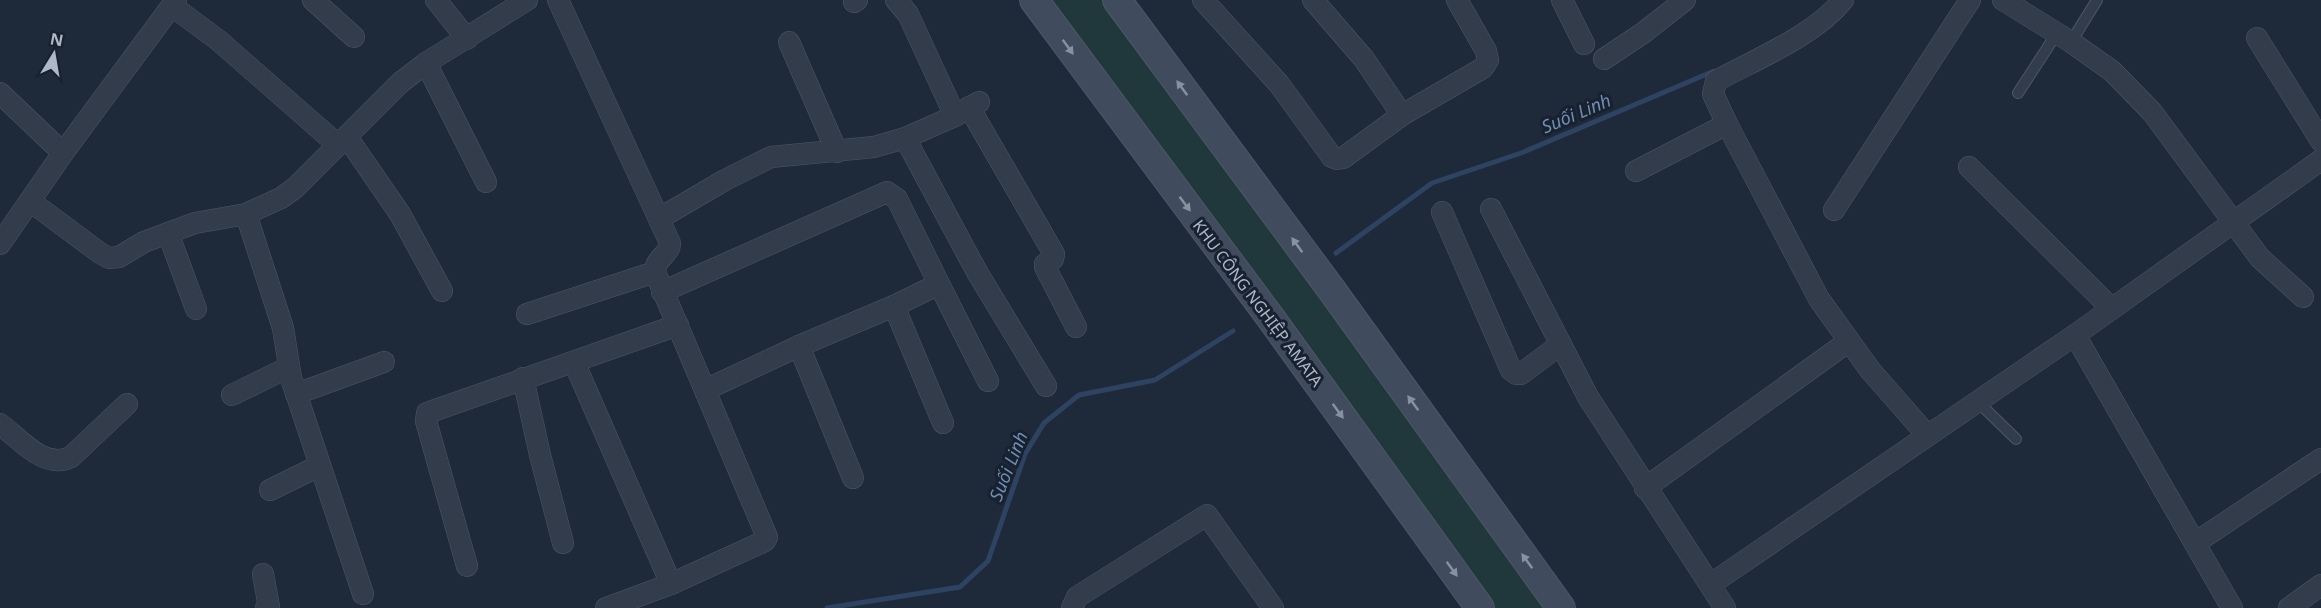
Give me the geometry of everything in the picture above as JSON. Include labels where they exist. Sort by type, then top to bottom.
[{"type":"street","points":[[312,0],[354,37]]},
{"type":"street","points":[[436,0],[467,39]]},
{"type":"street","points":[[30,201],[100,254],[109,258],[119,257],[144,242],[195,223],[246,214],[281,198],[295,188],[400,84],[426,63],[527,0]]},
{"type":"street","points":[[558,0],[670,243],[670,248],[655,265],[658,282],[766,537],[765,541],[671,584],[606,608]]},
{"type":"street","points":[[896,0],[908,14],[968,108],[1054,254],[1053,260],[1045,264],[1045,267],[1076,327]]},
{"type":"street","name":"KHU CÔNG NGHIỆP AMATA","points":[[1034,0],[1270,317],[1480,608]]},
{"type":"street","points":[[1117,0],[1331,289],[1561,608]]},
{"type":"street","points":[[1203,0],[1279,84],[1332,157],[1337,159],[1343,158],[1402,115],[1483,68],[1488,60],[1486,51],[1456,0]]},
{"type":"street","points":[[1313,0],[1364,59],[1402,115]]},
{"type":"street","points":[[1562,0],[1584,44]]},
{"type":"street","points":[[1604,59],[1643,33],[1684,0]]},
{"type":"street","points":[[1843,0],[1819,23],[1716,81],[1713,94],[1819,299],[1870,370],[1927,435]]},
{"type":"street","points":[[1834,210],[1970,0]]},
{"type":"street","points":[[2007,1],[2112,70],[2152,112],[2260,258],[2302,297]]},
{"type":"street","points":[[0,244],[63,153],[174,3],[343,141],[400,214],[442,291]]},
{"type":"street","points":[[2257,38],[2321,141]]},
{"type":"street","points":[[789,42],[837,152]]},
{"type":"street","points":[[426,63],[486,182]]},
{"type":"street","points":[[0,93],[63,153]]},
{"type":"street","points":[[660,218],[725,180],[771,157],[874,147],[904,138],[968,108]]},
{"type":"street","points":[[1636,171],[1727,124]]},
{"type":"street","points":[[904,138],[977,272],[1046,386]]},
{"type":"street","points":[[1711,584],[2075,335],[2321,160]]},
{"type":"street","points":[[1969,167],[2111,308]]},
{"type":"street","points":[[527,314],[658,282],[887,192],[897,200],[988,381]]},
{"type":"street","points":[[1491,209],[1588,397],[1725,608]]},
{"type":"street","points":[[1442,212],[1511,370],[1516,374],[1521,374],[1561,344]]},
{"type":"street","points":[[246,214],[284,328],[289,367],[296,394],[363,594]]},
{"type":"street","points":[[168,233],[196,309]]},
{"type":"street","points":[[705,390],[939,284]]},
{"type":"street","points":[[894,306],[943,423]]},
{"type":"street","points":[[466,566],[427,413],[678,326]]},
{"type":"street","points":[[2075,335],[2232,608]]},
{"type":"street","points":[[1645,488],[1849,341]]},
{"type":"street","points":[[799,346],[853,478]]},
{"type":"street","points":[[296,394],[384,362]]},
{"type":"street","points":[[574,362],[671,584]]},
{"type":"street","points":[[232,395],[289,367]]},
{"type":"street","points":[[523,378],[563,543]]},
{"type":"street","points":[[0,424],[45,459],[61,462],[71,457],[127,404]]},
{"type":"street","points":[[2195,543],[2321,459]]},
{"type":"street","points":[[270,490],[319,466]]},
{"type":"street","points":[[1072,608],[1077,597],[1207,515],[1273,608]]},
{"type":"street","points":[[263,574],[268,608]]},
{"type":"street","points":[[2289,608],[2321,585]]},
{"type":"lane","points":[[2018,93],[2097,0]]},
{"type":"lane","points":[[1977,401],[2016,439]]},
{"type":"green space","points":[[1047,0],[1104,0],[1549,608],[1493,608]]},
{"type":"waterway","name":"Suối Linh","points":[[1336,253],[1432,183],[1521,153],[1714,71]]},
{"type":"waterway","name":"Suối Linh","points":[[827,608],[960,587],[988,561],[1025,454],[1044,423],[1079,395],[1155,380],[1233,331]]}]
